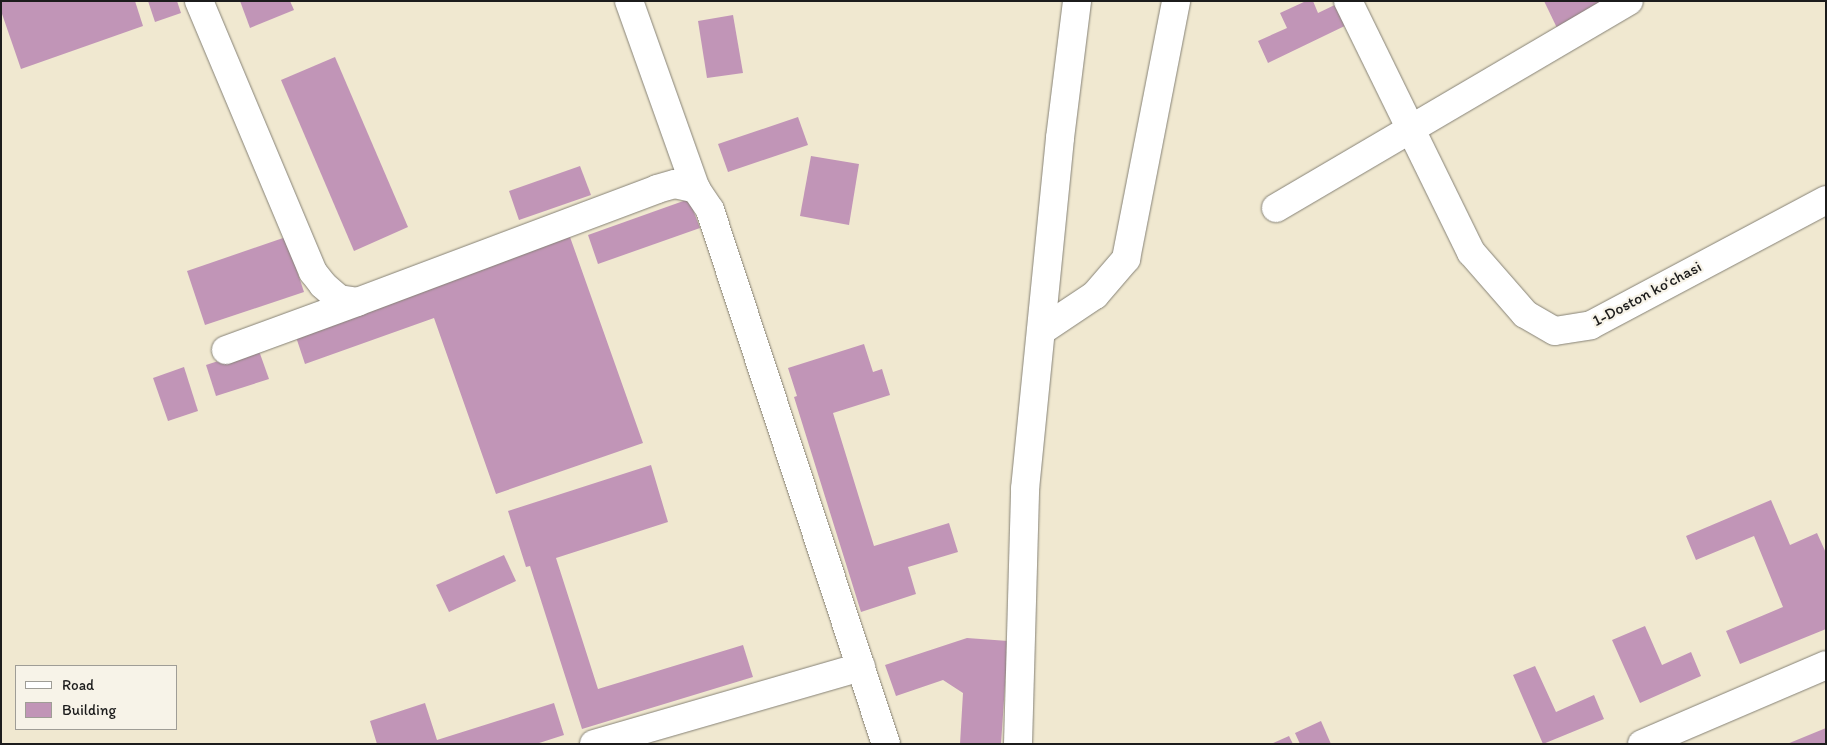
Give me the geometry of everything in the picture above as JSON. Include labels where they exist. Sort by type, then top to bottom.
[{"type":"street","points":[[199,1],[313,272],[322,284],[340,299],[357,302]]},
{"type":"street","points":[[629,1],[696,188],[710,210],[886,744]]},
{"type":"street","points":[[1018,744],[1025,489],[1060,138],[1077,1]]},
{"type":"street","points":[[1041,331],[1094,295],[1126,259],[1176,1]]},
{"type":"street","name":"1-Doston koʻchasi","points":[[1348,1],[1471,252],[1525,314],[1555,331],[1591,325],[1826,200]]},
{"type":"street","points":[[1276,208],[1629,1]]},
{"type":"street","points":[[226,350],[657,189],[675,184],[696,188]]},
{"type":"street","points":[[1642,744],[1826,665]]},
{"type":"street","points":[[594,744],[861,667]]},
{"type":"building","points":[[1,1],[135,1],[143,26],[21,69],[1,11]]},
{"type":"building","points":[[148,1],[177,1],[181,13],[155,22]]},
{"type":"building","points":[[240,1],[290,1],[294,10],[250,28]]},
{"type":"building","points":[[1306,1],[1313,1],[1318,13],[1343,1],[1353,22],[1268,63],[1258,41],[1287,28],[1280,13]]},
{"type":"building","points":[[1544,1],[1613,1],[1558,30]]},
{"type":"building","points":[[733,15],[743,73],[707,78],[698,21]]},
{"type":"building","points":[[335,57],[408,227],[354,251],[281,80]]},
{"type":"building","points":[[798,117],[808,145],[728,172],[718,144]]},
{"type":"building","points":[[811,156],[859,164],[849,225],[800,216]]},
{"type":"building","points":[[580,166],[591,195],[519,220],[509,191]]},
{"type":"building","points":[[689,199],[700,228],[598,264],[588,235]]},
{"type":"building","points":[[286,237],[304,292],[205,325],[187,271]]},
{"type":"building","points":[[570,237],[643,443],[496,494],[434,318],[305,364],[295,334]]},
{"type":"building","points":[[864,344],[873,372],[882,369],[890,395],[833,413],[874,546],[949,523],[958,552],[908,567],[916,594],[861,612],[794,397],[797,396],[788,368]]},
{"type":"building","points":[[258,348],[269,379],[216,396],[206,365]]},
{"type":"building","points":[[184,367],[198,411],[168,421],[153,378]]},
{"type":"building","points":[[651,465],[668,522],[556,558],[598,689],[743,645],[753,677],[582,729],[530,566],[526,567],[508,511]]},
{"type":"building","points":[[1771,500],[1790,545],[1817,533],[1826,553],[1826,629],[1740,664],[1726,631],[1783,607],[1754,536],[1696,560],[1686,536]]},
{"type":"building","points":[[504,555],[516,581],[449,612],[436,585]]},
{"type":"building","points":[[1645,626],[1662,665],[1691,652],[1701,676],[1640,703],[1612,640]]},
{"type":"building","points":[[967,638],[1008,641],[1001,744],[960,744],[963,693],[943,680],[896,696],[885,665]]},
{"type":"building","points":[[1535,666],[1556,712],[1594,695],[1604,719],[1543,744],[1513,675]]},
{"type":"building","points":[[425,703],[437,740],[554,703],[564,735],[536,744],[377,744],[370,721]]},
{"type":"building","points":[[1321,721],[1331,744],[1300,744],[1295,733]]},
{"type":"building","points":[[1826,728],[1826,744],[1787,744]]},
{"type":"building","points":[[1289,736],[1293,744],[1271,744]]}]
